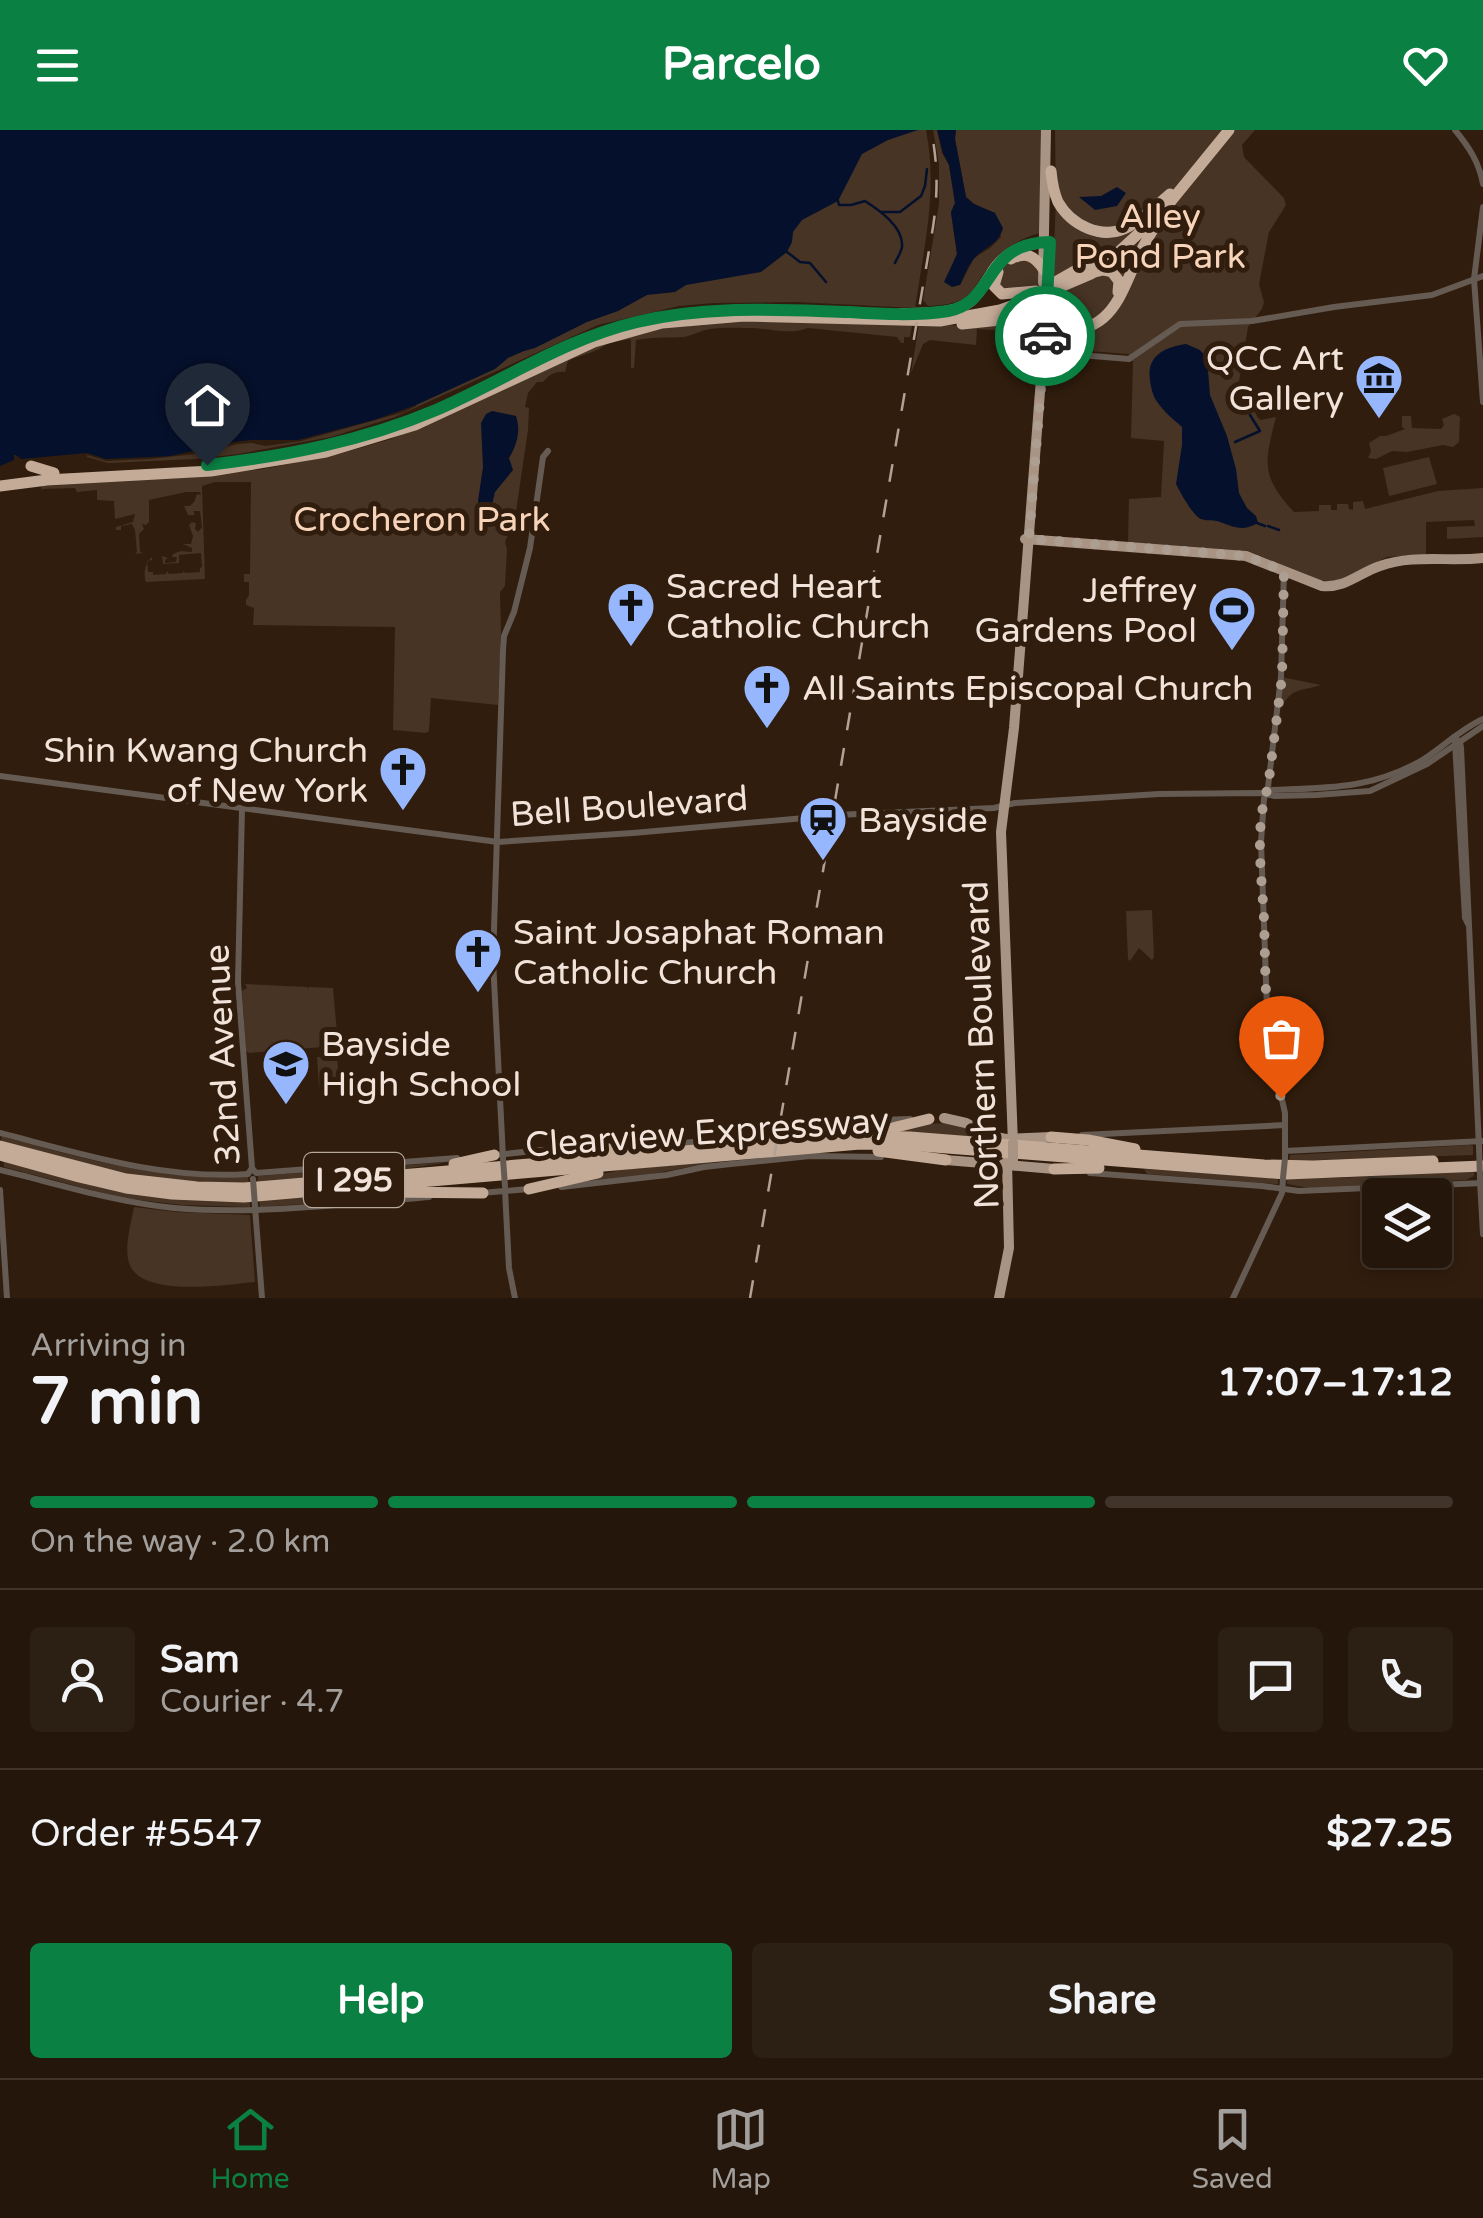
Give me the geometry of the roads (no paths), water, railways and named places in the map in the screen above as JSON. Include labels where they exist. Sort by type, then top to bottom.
[{"type":"highway","points":[[0,482],[54,472],[207,465],[277,456],[346,440],[436,410],[591,336],[659,317],[754,310],[958,312],[996,304],[1044,289],[1130,236],[1170,194],[1220,130]]},
{"type":"highway","points":[[1091,274],[1163,211],[1229,130]]},
{"type":"highway","points":[[1051,171],[1061,207],[1076,222],[1095,231],[1124,229],[1170,194]]},
{"type":"highway","points":[[0,482],[210,471],[326,452],[415,424],[594,342],[662,323],[744,316],[979,324],[1020,318],[1032,322],[1043,333],[1088,328],[1109,314],[1118,301],[1145,241],[1192,176]]},
{"type":"highway","points":[[897,314],[947,311],[966,304],[1006,256],[1022,246],[1047,242]]},
{"type":"highway","points":[[920,321],[960,319],[990,312],[1037,297],[1091,274],[1108,270],[1118,280],[1118,293],[1100,316],[1086,325],[1059,321],[1044,289]]},
{"type":"highway","points":[[31,466],[54,472]]},
{"type":"highway","points":[[799,1140],[882,1131],[929,1119]]},
{"type":"highway","name":"Clearview Expressway","points":[[0,1155],[150,1192],[220,1197],[312,1192],[863,1136],[1313,1166],[1481,1147]]},
{"type":"highway","points":[[1051,1136],[1208,1160]]},
{"type":"highway","name":"Clearview Expressway","points":[[0,1146],[102,1174],[173,1185],[244,1188],[716,1152],[884,1144],[1172,1167],[1481,1178]]},
{"type":"highway","points":[[552,1149],[716,1152]]},
{"type":"highway","points":[[779,1150],[868,1150],[946,1160]]},
{"type":"highway","points":[[530,1189],[589,1174],[716,1152]]},
{"type":"highway","points":[[343,1181],[500,1156]]},
{"type":"highway","points":[[1054,1169],[1172,1167]]},
{"type":"highway","points":[[312,1192],[484,1193]]},
{"type":"main road","name":"Northern Boulevard","points":[[1026,539],[1043,333],[1051,171],[1049,130]]},
{"type":"main road","name":"Northern Boulevard","points":[[1047,242],[1049,130]]},
{"type":"main road","name":"Northern Boulevard","points":[[1009,1140],[1001,806],[1043,333]]},
{"type":"main road","points":[[1026,539],[1246,556],[1322,586],[1342,585],[1377,566],[1398,561],[1483,558]]},
{"type":"main road","name":"Northern Boulevard","points":[[1001,806],[996,832],[1012,1248]]},
{"type":"main road","points":[[944,1118],[1009,1140],[1051,1136]]},
{"type":"main road","name":"Clearview Expressway","points":[[946,1160],[1054,1169]]},
{"type":"main road","name":"Northern Boulevard","points":[[1001,1295],[1016,1216],[1010,1164]]},
{"type":"street","points":[[1455,130],[1472,151],[1483,184]]},
{"type":"street","points":[[1483,207],[1479,277],[1483,402]]},
{"type":"street","points":[[1044,352],[1129,359],[1180,324],[1252,321],[1432,295],[1479,277]]},
{"type":"street","points":[[515,1298],[500,1156],[493,987],[504,636],[524,575],[543,457],[548,450]]},
{"type":"street","points":[[1233,1298],[1283,1189],[1285,1113],[1268,1037],[1261,842],[1282,677],[1284,571]]},
{"type":"street","name":"Bell Boulevard","points":[[0,776],[498,842],[1117,796],[1340,788],[1367,783],[1422,760],[1457,741],[1480,720]]},
{"type":"street","points":[[1457,741],[1483,1234]]},
{"type":"street","name":"32nd Avenue","points":[[242,809],[238,982],[262,1298]]},
{"type":"street","name":"Clearview Expressway","points":[[0,1133],[144,1169],[232,1175],[248,1174],[252,1168],[256,1173],[500,1156],[606,1144],[682,1143],[852,1127],[876,1120],[944,1118]]},
{"type":"street","points":[[1051,1136],[1285,1125]]},
{"type":"street","points":[[1285,1155],[1481,1147]]},
{"type":"street","name":"Clearview Expressway","points":[[0,1170],[130,1202],[174,1208],[255,1208],[530,1189],[810,1156],[946,1160]]},
{"type":"street","points":[[1054,1169],[1299,1191],[1481,1178]]},
{"type":"street","points":[[0,1190],[7,1298]]},
{"type":"water","points":[[0,130],[918,130],[862,154],[838,201],[802,220],[793,232],[787,252],[761,272],[647,295],[416,405],[298,440],[226,443],[171,456],[106,459],[87,453],[21,459],[14,455],[14,460],[0,466]]},
{"type":"water","points":[[937,130],[956,130],[966,197],[995,213],[1003,228],[998,239],[971,263],[960,285],[952,287],[944,282],[957,254],[951,212],[955,203],[949,165]]},
{"type":"water","points":[[1117,187],[1126,193],[1117,206],[1095,210],[1079,197],[1101,196]]},
{"type":"water","points":[[1186,344],[1207,358],[1210,395],[1227,436],[1239,493],[1256,516],[1258,523],[1252,526],[1238,528],[1201,519],[1176,484],[1182,427],[1156,401],[1150,371],[1159,354]]},
{"type":"water","points":[[492,411],[516,416],[518,432],[509,458],[513,470],[495,492],[490,513],[486,514],[478,501],[483,467],[481,423]]},
{"type":"waterway","points":[[881,212],[900,212],[921,196],[927,169]]},
{"type":"waterway","points":[[838,201],[839,205],[865,201],[890,220],[902,240],[895,263]]},
{"type":"waterway","points":[[787,252],[800,262],[810,263],[826,282]]},
{"type":"waterway","points":[[1235,442],[1260,431],[1250,415]]},
{"type":"waterway","points":[[1257,523],[1265,526]]},
{"type":"waterway","points":[[1268,526],[1279,530]]},
{"type":"railway","points":[[750,1298],[933,227],[936,178],[931,130]]},
{"type":"place","name":"QCC Art Gallery","points":[[1379,420]]},
{"type":"place","name":"Sacred Heart Catholic Church","points":[[631,648]]},
{"type":"place","name":"Jeffrey Gardens Pool","points":[[1232,652]]},
{"type":"place","name":"All Saints Episcopal Church","points":[[767,730]]},
{"type":"place","name":"Shin Kwang Church of New York","points":[[403,812]]},
{"type":"place","name":"Bayside","points":[[823,862]]},
{"type":"place","name":"Saint Josaphat Roman Catholic Church","points":[[478,994]]},
{"type":"place","name":"Bayside High School","points":[[286,1106]]},
{"type":"park label","name":"Alley Pond Park","points":[[1160,236]]},
{"type":"park label","name":"Crocheron Park","points":[[422,519]]}]
